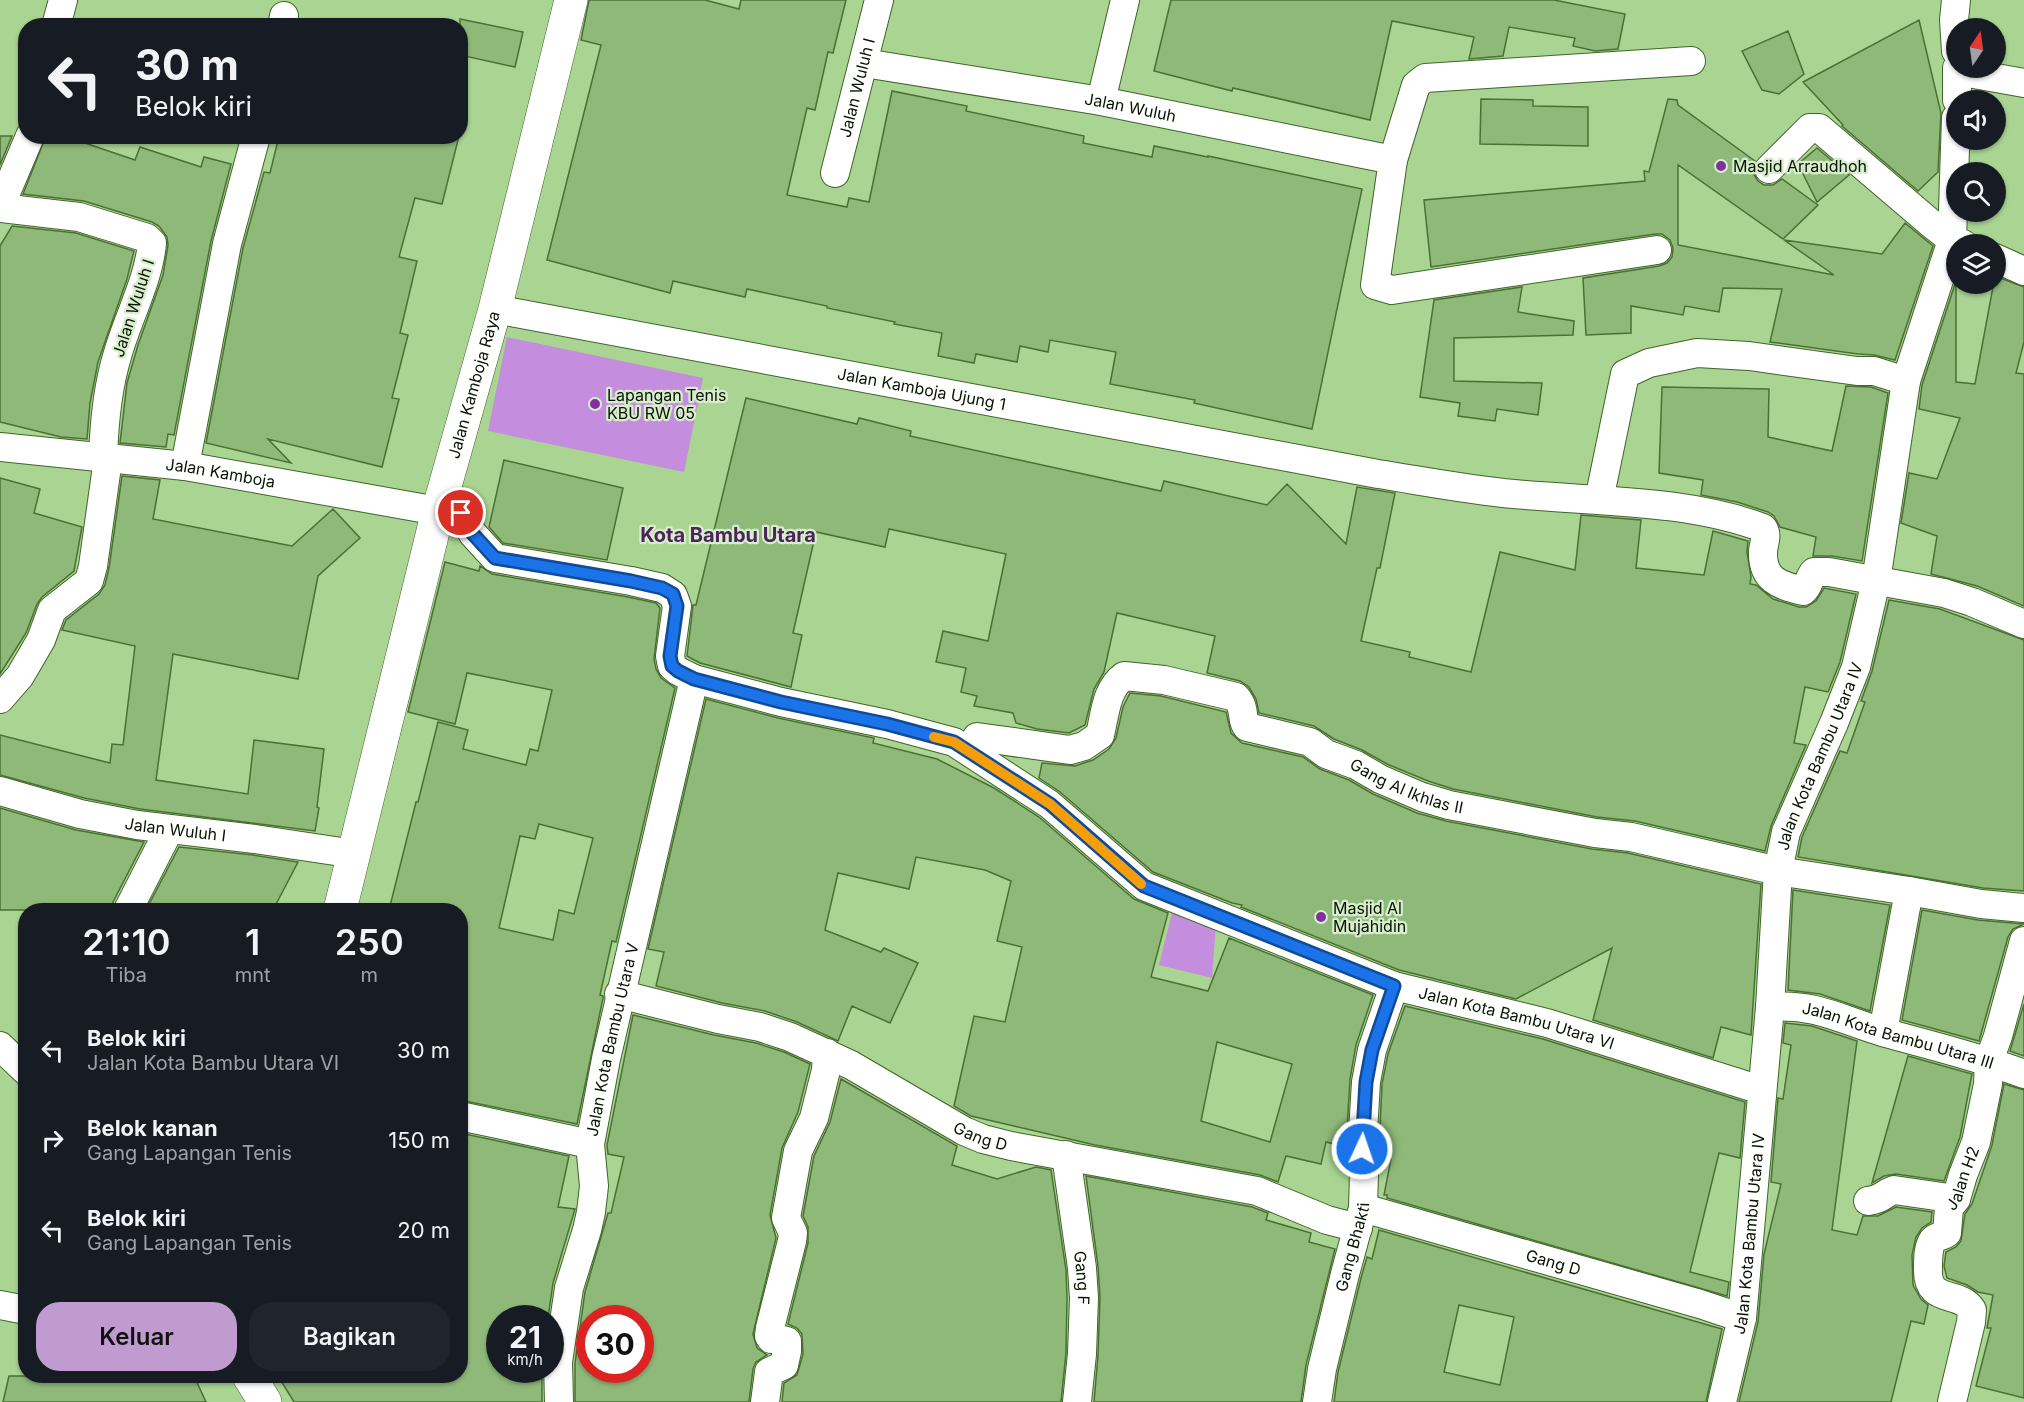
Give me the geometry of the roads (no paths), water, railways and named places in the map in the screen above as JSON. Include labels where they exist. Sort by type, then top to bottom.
[{"type":"street","points":[[58,18],[63,0]]},
{"type":"street","name":"Jalan Kamboja Raya","points":[[342,903],[442,499],[495,309],[571,0]]},
{"type":"street","name":"Jalan Wuluh I","points":[[835,173],[879,0]]},
{"type":"street","points":[[1101,101],[1125,0]]},
{"type":"street","points":[[1954,18],[1956,0]]},
{"type":"street","points":[[1657,250],[1392,290],[1375,285],[1394,160],[1416,85],[1425,78],[1691,61]]},
{"type":"street","name":"Jalan Wuluh","points":[[864,63],[1101,101],[1394,160]]},
{"type":"street","points":[[2006,78],[2024,83]]},
{"type":"street","points":[[1769,170],[1810,128],[1819,128],[1948,234]]},
{"type":"street","points":[[0,207],[27,144]]},
{"type":"street","points":[[185,466],[227,244],[254,144]]},
{"type":"street","name":"Jalan Kota Bambu Utara IV","points":[[1957,150],[1958,234]]},
{"type":"street","name":"Jalan Wuluh I","points":[[0,207],[79,217],[147,238],[152,243],[145,273],[117,356],[104,417],[106,459],[93,566],[89,581],[52,610],[41,640],[20,676],[0,699]]},
{"type":"street","points":[[2006,263],[2024,271]]},
{"type":"street","name":"Jalan Kota Bambu Utara IV","points":[[1722,1402],[1742,1318],[1770,1007],[1778,871],[1785,832],[1857,667],[1876,581],[1906,381],[1946,274]]},
{"type":"street","name":"Jalan Kamboja Ujung 1","points":[[495,309],[1348,469],[1512,494],[1599,500],[1723,514],[1763,528],[1766,533],[1764,563],[1773,581],[1781,585],[1803,591],[1808,588],[1811,575],[1820,571],[1876,581]]},
{"type":"street","points":[[1599,500],[1625,374],[1649,363],[1697,353],[1749,356],[1792,363],[1874,371],[1906,381]]},
{"type":"street","name":"Jalan Kamboja","points":[[0,447],[185,466],[442,499]]},
{"type":"street","points":[[442,499],[495,558],[631,581],[662,588],[673,594],[677,606],[670,656],[672,666],[694,679]]},
{"type":"street","points":[[1876,581],[1944,593],[2024,624]]},
{"type":"street","name":"Gang Al Ikhlas II","points":[[976,737],[1070,750],[1084,747],[1100,735],[1108,698],[1114,683],[1124,676],[1164,681],[1236,697],[1243,706],[1244,723],[1247,727],[1310,742],[1326,754],[1356,765],[1380,779],[1422,797],[1449,805],[1595,833],[1631,837],[1778,871],[1982,904],[2024,908]]},
{"type":"street","name":"Jalan Kota Bambu Utara VI","points":[[694,679],[781,702],[887,724],[954,742],[1050,804],[1144,886],[1394,986],[1547,1023],[1761,1090]]},
{"type":"street","name":"Jalan Kota Bambu Utara V","points":[[559,1402],[558,1362],[569,1288],[587,1230],[594,1186],[590,1144],[619,994],[651,870],[661,816],[694,679]]},
{"type":"street","name":"Jalan Wuluh I","points":[[0,791],[80,814],[169,830],[243,837],[355,854]]},
{"type":"street","points":[[132,903],[169,830]]},
{"type":"street","points":[[1883,1032],[1909,891]]},
{"type":"street","points":[[1989,1060],[1998,1036],[2024,941]]},
{"type":"street","name":"Gang Bhakti","points":[[1317,1402],[1322,1369],[1361,1218],[1366,1082],[1372,1050],[1394,986]]},
{"type":"street","name":"Gang D","points":[[619,994],[760,1027],[827,1053],[891,1087],[964,1131],[1011,1146],[1257,1191],[1327,1220],[1361,1218],[1700,1304],[1742,1318]]},
{"type":"street","name":"Jalan Kota Bambu Utara III","points":[[1770,1007],[1791,1005],[1822,1011],[1883,1032],[1989,1060],[2024,1074]]},
{"type":"street","points":[[0,1046],[18,1063]]},
{"type":"street","points":[[765,1402],[769,1372],[784,1365],[787,1352],[787,1341],[771,1339],[770,1328],[792,1241],[793,1233],[786,1218],[798,1151],[814,1118],[826,1070],[827,1053]]},
{"type":"street","name":"Jalan H2","points":[[1952,1402],[1972,1310],[1966,1304],[1935,1290],[1929,1282],[1931,1244],[1934,1239],[1947,1233],[1949,1208],[1956,1199],[1976,1142],[1988,1084],[1989,1060]]},
{"type":"street","points":[[468,1118],[590,1144]]},
{"type":"street","name":"Gang F","points":[[1066,1155],[1084,1298],[1077,1402]]},
{"type":"street","points":[[1868,1201],[1883,1198],[1894,1190],[1956,1199]]},
{"type":"street","points":[[0,1305],[18,1308]]},
{"type":"street","points":[[253,1383],[265,1402]]},
{"type":"place","name":"Masjid Arraudhoh","points":[[1721,166]]},
{"type":"place","name":"Lapangan Tenis KBU RW 05","points":[[595,404]]},
{"type":"place","name":"Masjid Al Mujahidin","points":[[1321,917]]},
{"type":"district","name":"Kota Bambu Utara","points":[[728,535]]}]
